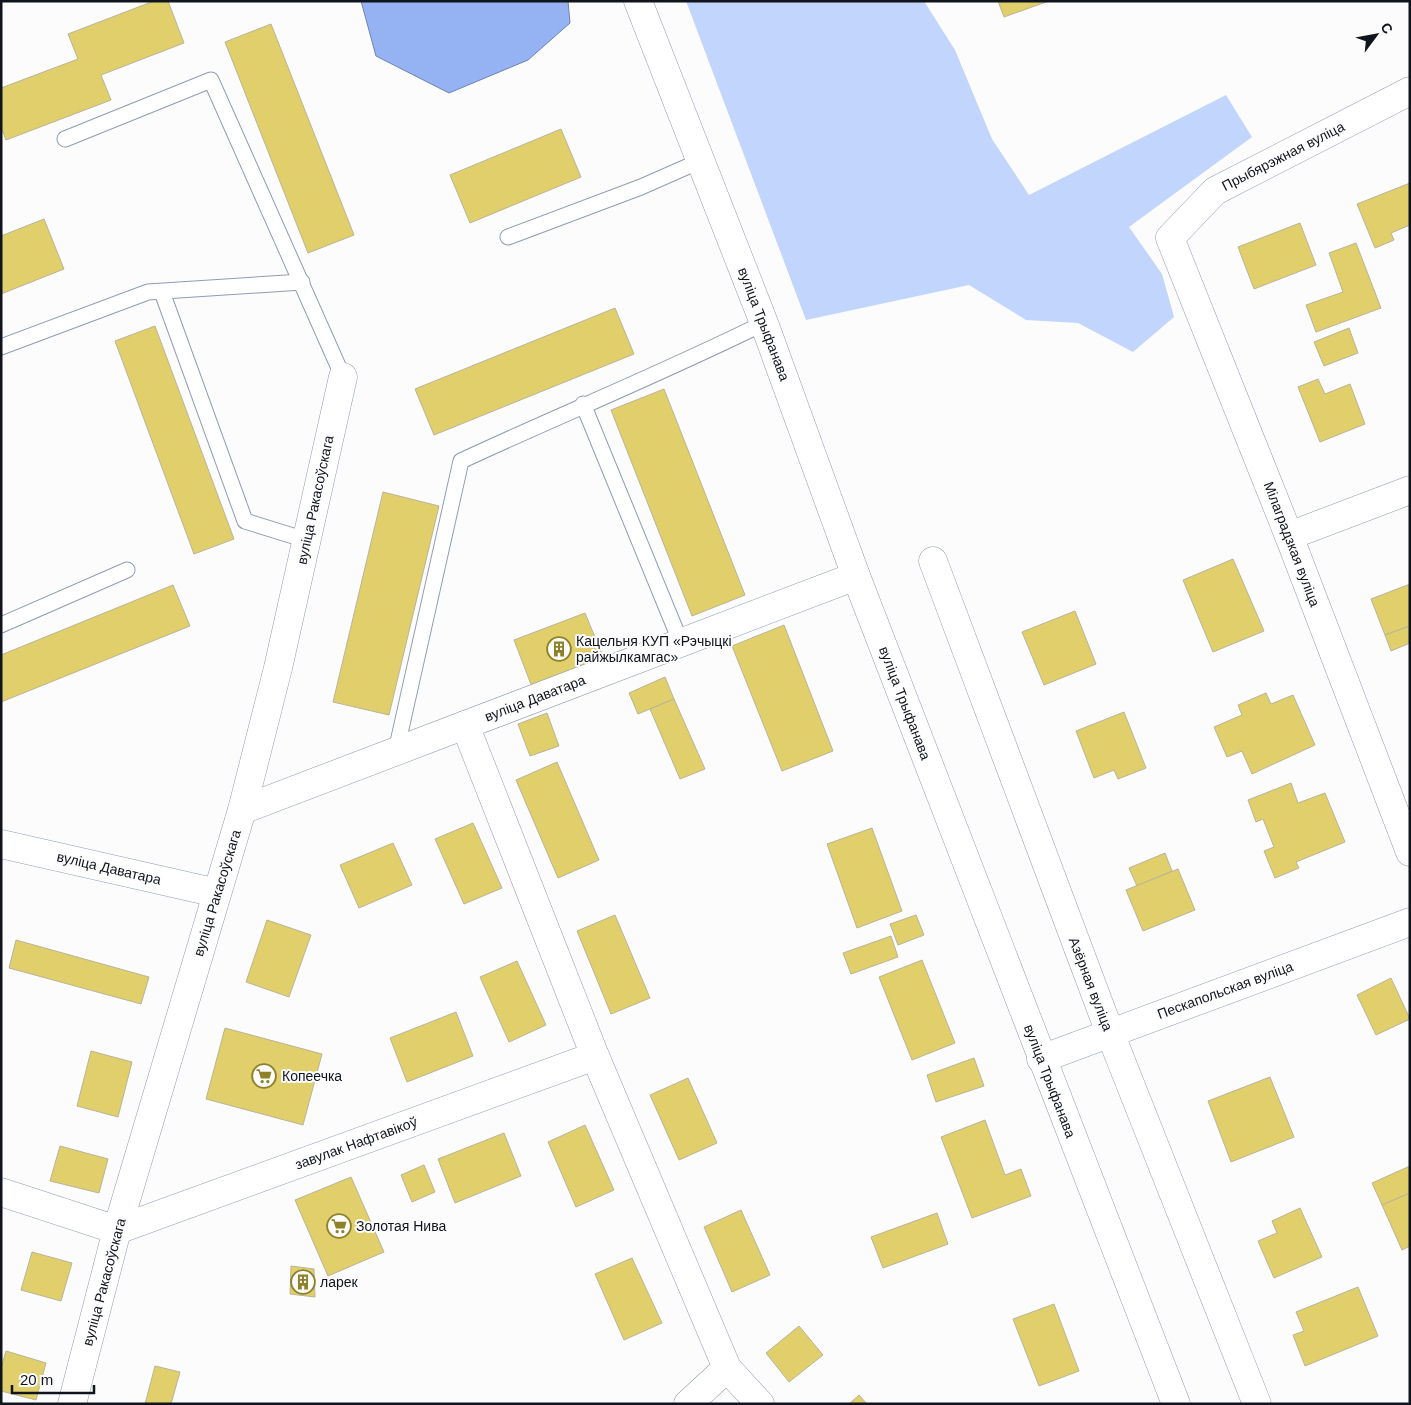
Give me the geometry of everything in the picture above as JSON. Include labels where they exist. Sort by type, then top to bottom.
[{"type":"street","name":"вуліца Трыфанава","points":[[638,1],[764,323],[856,576],[1041,1059],[1176,1404]]},
{"type":"street","name":"Прыбярэжная вуліца","points":[[1170,238],[1215,191],[1410,91]]},
{"type":"street","name":"Мілаградзкая вуліца","points":[[1170,238],[1289,536],[1410,852]]},
{"type":"street","name":"вуліца Ракасоўскага","points":[[72,1404],[117,1230],[242,810],[278,668],[342,377]]},
{"type":"street","points":[[1289,536],[1410,490]]},
{"type":"street","name":"Азёрная вуліца","points":[[933,561],[1110,1033],[1257,1404]]},
{"type":"street","name":"вуліца Даватара","points":[[242,810],[856,576]]},
{"type":"street","points":[[465,725],[595,1056],[727,1368],[760,1404]]},
{"type":"street","name":"вуліца Даватара","points":[[1,844],[217,893]]},
{"type":"street","name":"Пескапольская вуліца","points":[[1041,1059],[1410,922]]},
{"type":"street","name":"завулак Нафтавікоў","points":[[117,1230],[595,1056]]},
{"type":"street","points":[[1,1192],[117,1230]]},
{"type":"street","points":[[688,1404],[727,1368]]},
{"type":"lane","points":[[65,139],[211,80],[302,282],[342,377]]},
{"type":"lane","points":[[508,238],[641,187],[700,161]]},
{"type":"lane","points":[[1,347],[148,292],[302,282]]},
{"type":"lane","points":[[162,292],[245,521],[306,540]]},
{"type":"lane","points":[[396,751],[461,461],[583,404],[711,349],[764,323]]},
{"type":"lane","points":[[583,404],[680,642]]},
{"type":"lane","points":[[1,625],[127,570]]},
{"type":"shaded area","points":[[361,1],[568,1],[570,23],[528,60],[449,93],[376,56]]},
{"type":"shaded area","points":[[686,1],[924,1],[955,50],[992,139],[1029,195],[1226,95],[1252,137],[1129,227],[1162,274],[1174,317],[1133,352],[1078,323],[1026,320],[969,285],[806,320]]},
{"type":"building","points":[[154,1],[168,1],[184,43],[101,75],[111,100],[6,140],[1,127],[1,88],[78,59],[68,34]]},
{"type":"building","points":[[998,1],[1049,1],[1004,17]]},
{"type":"building","points":[[271,24],[354,235],[308,253],[225,42]]},
{"type":"building","points":[[561,129],[581,177],[470,223],[450,175]]},
{"type":"building","points":[[1410,183],[1410,225],[1391,233],[1394,240],[1375,248],[1357,204]]},
{"type":"building","points":[[44,219],[64,269],[1,294],[1,236]]},
{"type":"building","points":[[1300,223],[1316,265],[1254,289],[1238,247]]},
{"type":"building","points":[[1356,243],[1381,308],[1316,332],[1306,305],[1343,292],[1329,253]]},
{"type":"building","points":[[615,308],[634,354],[434,435],[415,389]]},
{"type":"building","points":[[155,326],[234,539],[194,554],[115,341]]},
{"type":"building","points":[[1349,328],[1358,353],[1324,366],[1314,342]]},
{"type":"building","points":[[1318,379],[1325,394],[1350,384],[1365,424],[1320,442],[1298,387]]},
{"type":"building","points":[[664,389],[745,595],[692,616],[611,410]]},
{"type":"building","points":[[383,492],[439,506],[389,715],[333,702]]},
{"type":"building","points":[[1233,559],[1264,631],[1213,652],[1183,580]]},
{"type":"building","points":[[1410,584],[1410,626],[1385,635],[1371,599]]},
{"type":"building","points":[[173,585],[190,626],[1,702],[1,655]]},
{"type":"building","points":[[1075,611],[1096,664],[1044,685],[1022,632]]},
{"type":"building","name":"Кацельня КУП «Рэчыцкі райжылкамгас»","points":[[585,613],[604,659],[532,687],[514,640]]},
{"type":"building","points":[[784,625],[833,751],[782,771],[732,646]]},
{"type":"building","points":[[1410,626],[1410,643],[1391,651],[1385,635]]},
{"type":"building","points":[[665,677],[674,699],[638,714],[629,693]]},
{"type":"building","points":[[1266,693],[1271,704],[1293,695],[1315,745],[1252,774],[1242,751],[1227,757],[1214,727],[1242,715],[1238,705]]},
{"type":"building","points":[[674,699],[705,769],[680,779],[650,709]]},
{"type":"building","points":[[1124,712],[1146,768],[1118,779],[1114,770],[1094,778],[1076,731]]},
{"type":"building","points":[[547,713],[559,746],[530,756],[518,724]]},
{"type":"building","points":[[557,762],[599,860],[558,878],[516,780]]},
{"type":"building","points":[[1291,783],[1298,803],[1325,793],[1345,842],[1296,862],[1299,868],[1275,878],[1264,851],[1274,847],[1263,819],[1256,822],[1248,800]]},
{"type":"building","points":[[473,823],[502,888],[464,904],[435,839]]},
{"type":"building","points":[[872,828],[902,911],[857,928],[827,844]]},
{"type":"building","points":[[393,843],[412,885],[359,908],[340,865]]},
{"type":"building","points":[[1165,853],[1172,871],[1137,886],[1129,868]]},
{"type":"building","points":[[1178,869],[1195,910],[1143,931],[1126,890]]},
{"type":"building","points":[[615,915],[650,998],[611,1014],[577,931]]},
{"type":"building","points":[[916,915],[924,935],[898,945],[890,924]]},
{"type":"building","points":[[267,920],[311,935],[289,997],[246,982]]},
{"type":"building","points":[[891,936],[898,957],[851,974],[843,953]]},
{"type":"building","points":[[16,940],[149,977],[141,1004],[9,968]]},
{"type":"building","points":[[922,960],[955,1043],[912,1060],[879,977]]},
{"type":"building","points":[[517,961],[546,1025],[509,1042],[480,977]]},
{"type":"building","points":[[1391,978],[1410,1019],[1376,1035],[1357,995]]},
{"type":"building","points":[[456,1012],[473,1056],[407,1082],[390,1038]]},
{"type":"building","name":"Копеечка","points":[[225,1028],[322,1054],[303,1125],[206,1099]]},
{"type":"building","points":[[91,1051],[132,1062],[118,1117],[77,1106]]},
{"type":"building","points":[[974,1058],[984,1086],[936,1102],[927,1075]]},
{"type":"building","points":[[1270,1077],[1294,1137],[1231,1162],[1208,1101]]},
{"type":"building","points":[[688,1078],[717,1143],[679,1160],[650,1095]]},
{"type":"building","points":[[985,1120],[1005,1175],[1021,1169],[1031,1196],[972,1218],[941,1137]]},
{"type":"building","points":[[585,1125],[614,1190],[576,1207],[548,1142]]},
{"type":"building","points":[[504,1133],[521,1176],[455,1203],[438,1159]]},
{"type":"building","points":[[60,1146],[108,1159],[99,1193],[50,1181]]},
{"type":"building","points":[[424,1165],[435,1192],[412,1202],[401,1175]]},
{"type":"building","points":[[1410,1166],[1410,1193],[1382,1205],[1372,1183]]},
{"type":"building","name":"Золотая Нива","points":[[351,1177],[384,1252],[328,1276],[295,1200]]},
{"type":"building","points":[[1410,1193],[1410,1246],[1402,1250],[1382,1205]]},
{"type":"building","points":[[1300,1208],[1322,1257],[1274,1278],[1258,1241],[1277,1233],[1272,1221]]},
{"type":"building","points":[[741,1210],[770,1275],[732,1292],[704,1227]]},
{"type":"building","points":[[937,1213],[948,1244],[883,1268],[871,1237]]},
{"type":"building","points":[[32,1252],[72,1263],[61,1301],[21,1290]]},
{"type":"building","points":[[632,1258],[662,1323],[624,1340],[595,1274]]},
{"type":"building","name":"ларек","points":[[291,1266],[314,1269],[315,1297],[290,1294]]},
{"type":"building","points":[[1358,1287],[1378,1336],[1305,1366],[1293,1335],[1304,1331],[1296,1312]]},
{"type":"building","points":[[1054,1304],[1079,1371],[1039,1386],[1013,1319]]},
{"type":"building","points":[[799,1326],[823,1355],[789,1382],[766,1353]]},
{"type":"building","points":[[6,1351],[46,1363],[36,1400],[1,1391],[1,1368]]},
{"type":"building","points":[[155,1366],[180,1372],[171,1404],[145,1404]]},
{"type":"building","points":[[859,1395],[867,1404],[849,1404]]},
{"type":"place","name":"Кацельня КУП «Рэчыцкі райжылкамгас»","points":[[559,649]]},
{"type":"place","name":"Копеечка","points":[[264,1076]]},
{"type":"place","name":"Золотая Нива","points":[[339,1226]]},
{"type":"place","name":"ларек","points":[[303,1282]]}]
